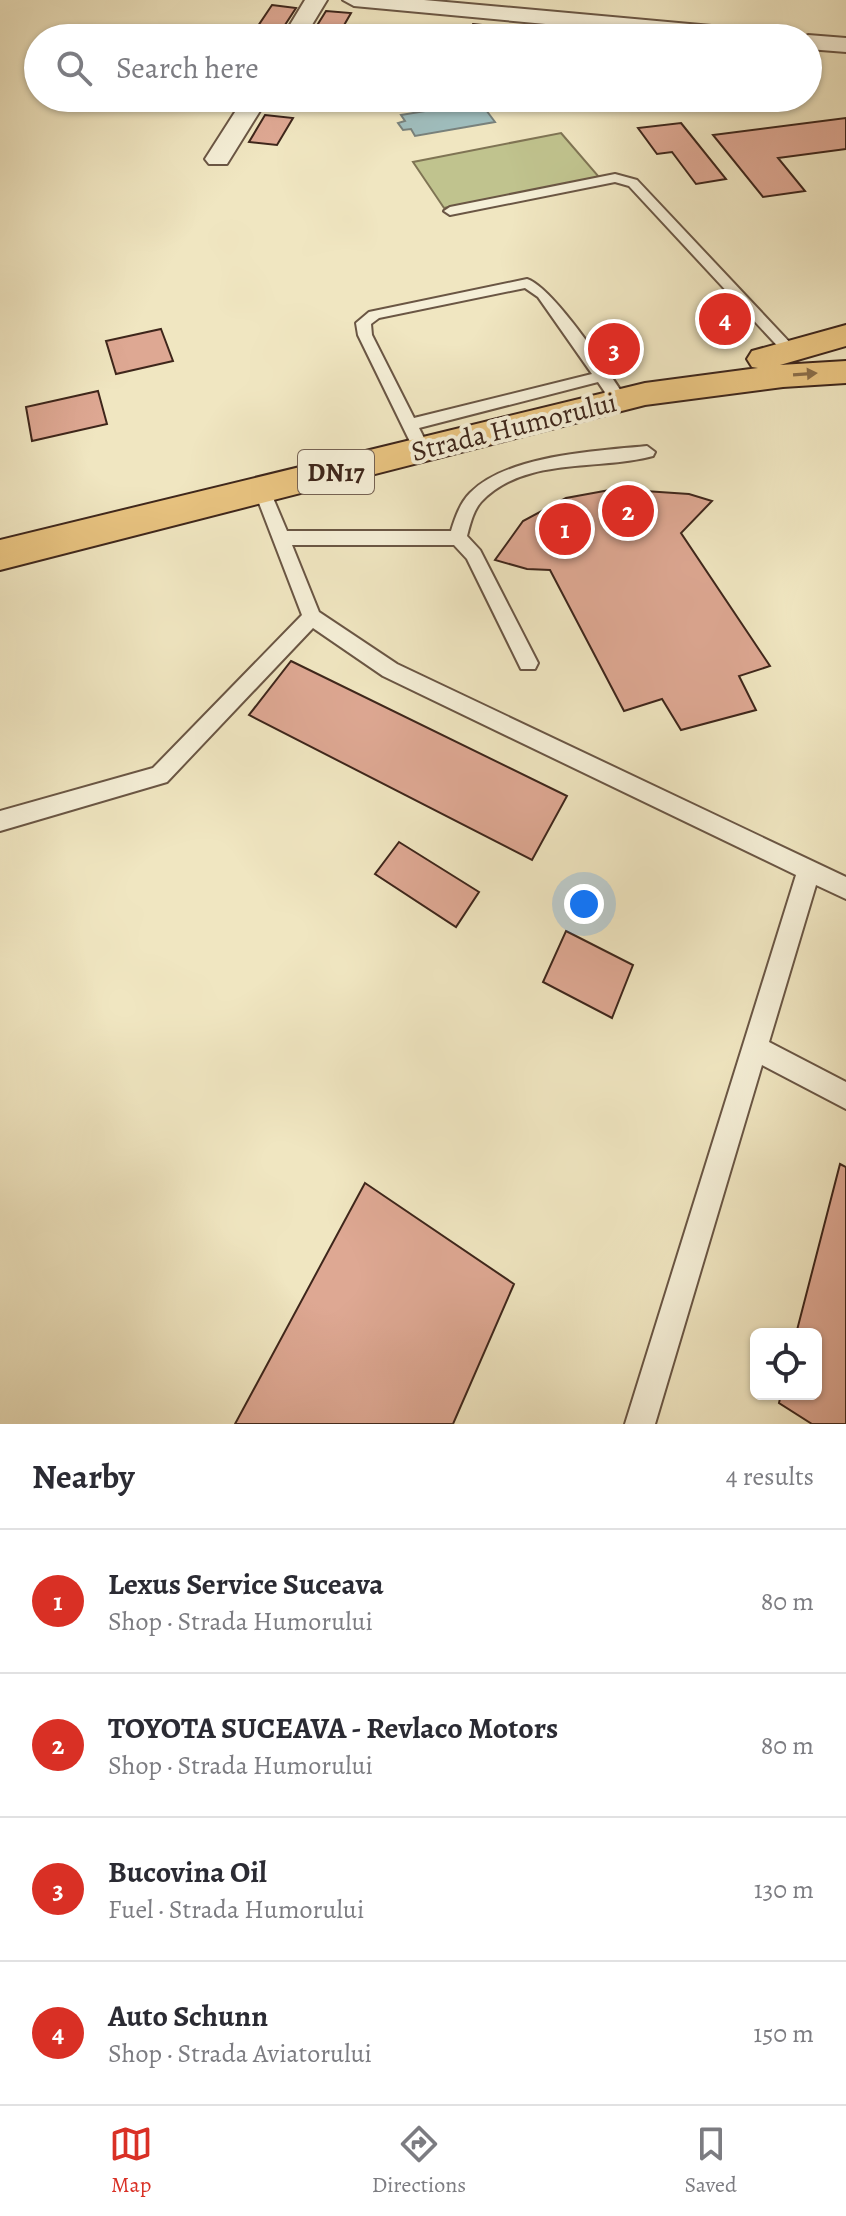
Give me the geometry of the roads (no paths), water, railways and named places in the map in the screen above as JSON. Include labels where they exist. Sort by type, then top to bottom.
[{"type":"main road","points":[[622,390],[846,335]]},
{"type":"main road","name":"Strada Humorului","points":[[0,555],[262,490],[415,438],[622,390],[846,372]]},
{"type":"street","points":[[301,24],[316,0]]},
{"type":"street","points":[[354,0],[615,24]]},
{"type":"street","points":[[822,43],[846,45]]},
{"type":"street","points":[[218,159],[247,112]]},
{"type":"lane","points":[[450,211],[615,178],[626,179],[790,351]]},
{"type":"lane","points":[[415,438],[365,335],[363,323],[374,315],[527,283],[543,294],[622,390]]},
{"type":"lane","points":[[458,538],[465,515],[477,496],[518,473],[579,458],[647,452]]},
{"type":"lane","points":[[262,490],[312,617],[390,670],[846,888]]},
{"type":"lane","points":[[281,538],[458,538],[474,555],[528,663]]},
{"type":"lane","points":[[0,821],[160,775],[312,617]]},
{"type":"lane","points":[[640,1424],[809,870]]},
{"type":"lane","points":[[754,1047],[846,1096]]},
{"type":"water","points":[[488,112],[495,122],[415,136],[411,129],[403,130],[398,123],[405,121],[401,115]]},
{"type":"place","name":"Auto Schunn","points":[[725,319]]},
{"type":"place","name":"Bucovina Oil","points":[[614,349]]},
{"type":"place","name":"TOYOTA SUCEAVA - Revlaco Motors","points":[[628,511]]},
{"type":"place","name":"Lexus Service Suceava","points":[[565,529]]}]
